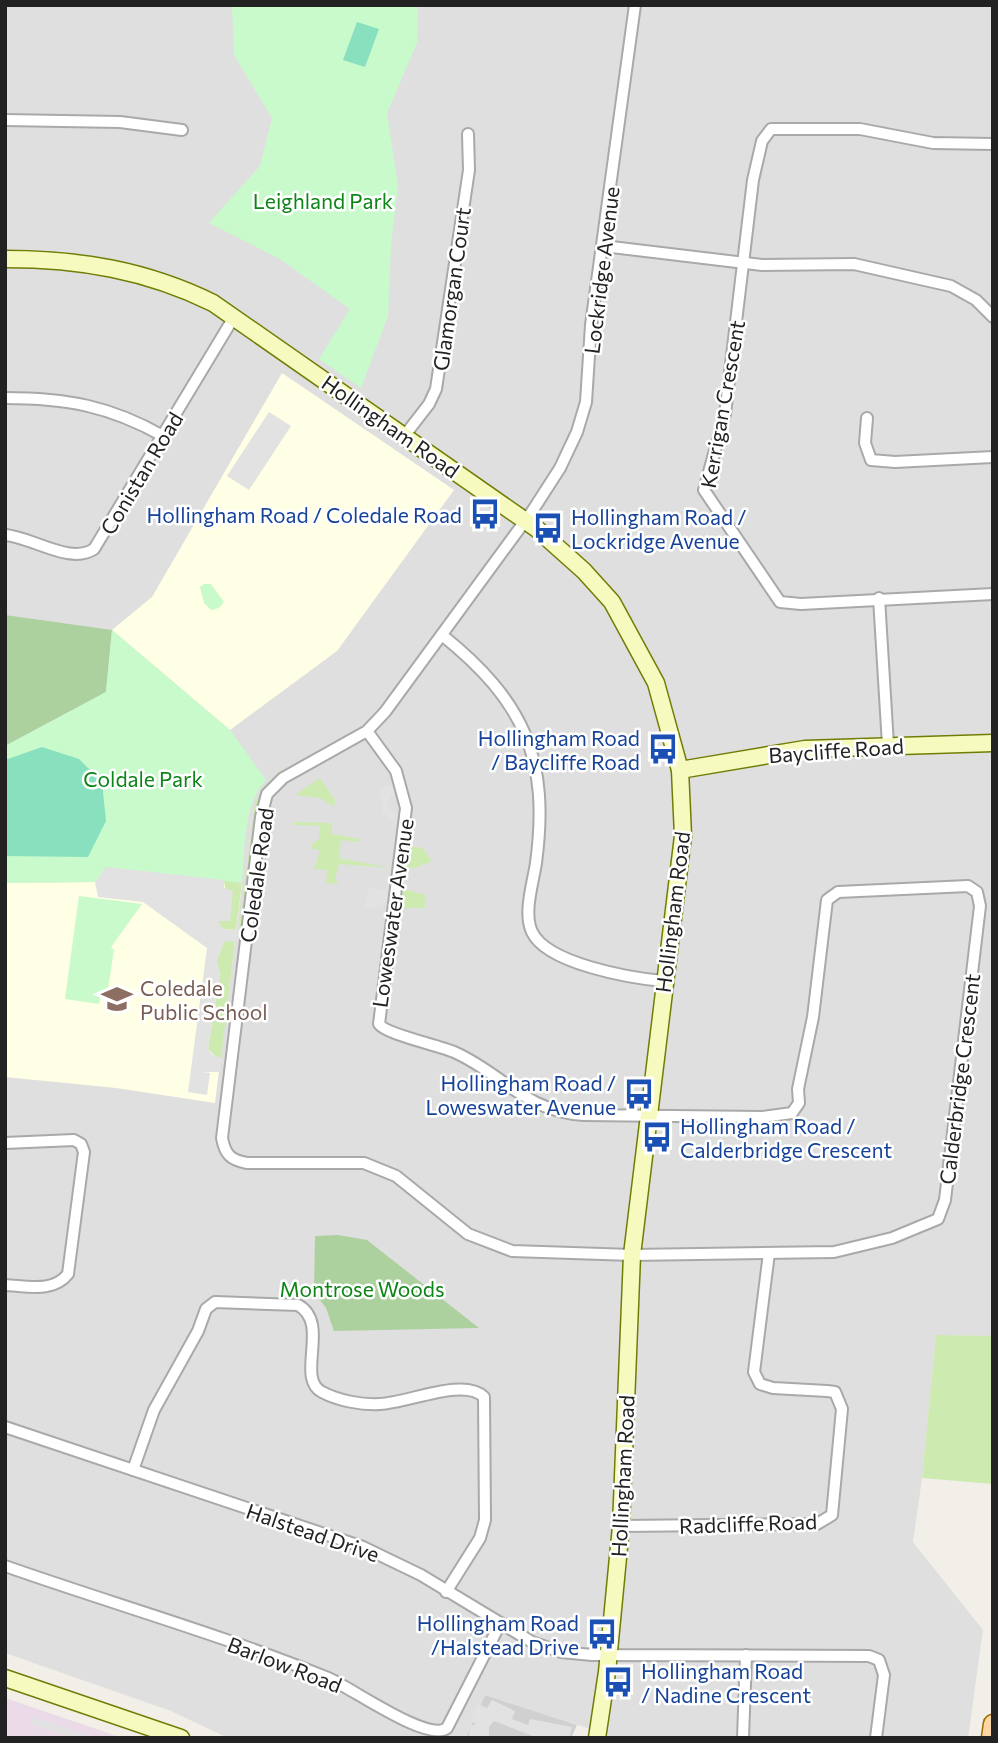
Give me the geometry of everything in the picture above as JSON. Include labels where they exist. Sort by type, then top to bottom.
[{"type":"main road","points":[[991,1738],[993,1724]]},
{"type":"street","name":"Lockridge Avenue","points":[[525,521],[560,468],[577,432],[586,402],[591,325],[635,5]]},
{"type":"street","points":[[5,120],[120,122],[182,130]]},
{"type":"street","points":[[743,262],[759,149],[764,135],[771,130],[860,129],[933,143],[993,145]]},
{"type":"street","name":"Glamorgan Court","points":[[405,436],[429,404],[436,388],[469,170],[468,134]]},
{"type":"street","points":[[603,246],[762,265],[855,264],[951,286],[976,300],[993,317]]},
{"type":"street","name":"Hollingham Road","points":[[5,259],[61,260],[133,272],[190,292],[234,317],[555,542],[612,602],[653,674],[680,770],[683,836],[663,981],[632,1255],[621,1526],[609,1655],[597,1738]]},
{"type":"street","name":"Kerrigan Crescent","points":[[743,262],[725,414],[705,475],[706,497],[719,508],[759,568],[770,592],[780,602],[801,604],[993,594]]},
{"type":"street","name":"Conistan Road","points":[[5,536],[19,536],[69,554],[88,554],[94,549],[234,317]]},
{"type":"street","points":[[5,398],[64,400],[93,405],[141,423],[163,436]]},
{"type":"street","points":[[867,418],[865,443],[871,460],[895,462],[993,457]]},
{"type":"street","name":"Coledale Road","points":[[525,521],[405,687],[367,731],[283,778],[265,800],[222,1138],[229,1156],[247,1163],[364,1163],[396,1176],[468,1234],[512,1251],[632,1255]]},
{"type":"street","points":[[879,598],[888,746]]},
{"type":"street","points":[[442,635],[495,684],[519,720],[536,760],[541,799],[540,831],[529,910],[533,934],[543,945],[587,967],[663,981]]},
{"type":"street","name":"Loweswater Avenue","points":[[367,731],[396,771],[406,808],[383,994],[377,1017],[382,1028],[464,1057],[524,1098],[550,1109],[584,1115],[648,1115]]},
{"type":"street","name":"Baycliffe Road","points":[[680,770],[805,749],[993,743]]},
{"type":"street","name":"Calderbridge Crescent","points":[[632,1255],[834,1252],[892,1238],[938,1219],[945,1200],[980,906],[977,892],[968,886],[832,895],[825,907],[813,1017],[798,1089],[799,1103],[792,1113],[762,1117],[648,1115]]},
{"type":"street","points":[[5,1143],[74,1140],[81,1143],[84,1152],[68,1274],[61,1283],[52,1287],[5,1285]]},
{"type":"street","name":"Radcliffe Road","points":[[621,1526],[817,1524],[832,1515],[842,1409],[838,1396],[827,1391],[773,1388],[760,1384],[754,1372],[769,1253]]},
{"type":"street","points":[[133,1470],[154,1410],[198,1331],[206,1309],[215,1302],[298,1304],[305,1308],[311,1319],[313,1381],[322,1392],[366,1404],[402,1402],[459,1388],[474,1389],[484,1397],[485,1520],[480,1538],[446,1592]]},
{"type":"street","name":"Halstead Drive","points":[[5,1427],[363,1547],[421,1575],[531,1642],[561,1652],[609,1655],[869,1656],[879,1660],[884,1675],[876,1738]]},
{"type":"street","name":"Barlow Road","points":[[5,1566],[310,1671],[360,1693],[429,1732],[443,1732],[447,1728],[500,1624]]},
{"type":"street","points":[[743,1738],[746,1655]]},
{"type":"street","points":[[5,1678],[153,1733],[181,1738]]},
{"type":"shaded area","points":[[5,5],[993,5],[993,1336],[936,1336],[913,1542],[983,1630],[968,1738],[605,1738],[587,1728],[485,1695],[466,1738],[228,1738],[171,1711],[5,1653]]},
{"type":"shaded area","points":[[282,373],[454,490],[337,651],[230,730],[112,630],[152,597]]},
{"type":"shaded area","points":[[269,412],[291,426],[249,490],[227,476]]},
{"type":"shaded area","points":[[395,784],[397,794],[391,795],[388,804],[389,810],[397,815],[397,824],[383,813],[379,788]]},
{"type":"shaded area","points":[[106,867],[224,880],[224,888],[233,891],[230,921],[218,921],[223,929],[236,930],[235,941],[224,942],[217,961],[220,973],[208,1049],[221,1058],[219,1072],[203,1072],[210,1073],[207,1095],[188,1092],[207,948],[143,902],[98,897],[95,882]]},
{"type":"shaded area","name":"Coledale Public School","points":[[100,872],[242,883],[215,1103],[116,1088],[5,1077],[5,883],[94,882]]},
{"type":"shaded area","points":[[370,888],[388,890],[387,902],[363,909]]},
{"type":"shaded area","points":[[485,1695],[577,1725],[571,1738],[466,1738]]},
{"type":"shaded area","points":[[5,1698],[123,1738],[5,1738]]},
{"type":"shaded area","points":[[492,1700],[515,1711],[512,1719],[528,1725],[530,1719],[572,1727],[569,1738],[538,1738],[494,1721],[489,1727],[489,1738],[469,1738],[470,1726],[476,1724],[471,1720],[478,1704],[487,1708]]},
{"type":"shaded area","points":[[33,1717],[95,1738],[72,1738],[31,1724]]},
{"type":"green space","name":"Leighland Park","points":[[232,5],[418,5],[417,43],[387,113],[398,186],[391,246],[388,316],[361,388],[319,359],[350,309],[280,259],[209,223],[260,166],[272,118],[234,55]]},
{"type":"green space","points":[[357,22],[379,29],[365,67],[343,60]]},
{"type":"green space","points":[[211,584],[224,602],[219,608],[211,610],[204,603],[200,587]]},
{"type":"green space","points":[[5,615],[112,630],[106,692],[5,746]]},
{"type":"green space","name":"Coldale Park","points":[[112,630],[230,730],[266,780],[258,790],[249,814],[242,883],[106,867],[95,882],[5,883],[5,746],[106,692]]},
{"type":"green space","points":[[42,747],[79,759],[102,782],[106,821],[88,857],[5,856],[5,760]]},
{"type":"green space","points":[[281,770],[284,773],[268,787],[243,925],[239,928],[255,803],[265,785]]},
{"type":"green space","points":[[320,778],[335,800],[334,807],[320,798],[295,795]]},
{"type":"green space","points":[[294,822],[332,823],[332,834],[360,839],[360,842],[341,840],[339,858],[391,868],[339,864],[335,879],[339,884],[326,883],[327,870],[314,869],[320,850],[312,849],[312,844],[319,839],[320,826],[294,825]]},
{"type":"green space","points":[[408,846],[422,848],[432,861],[415,868],[405,867]]},
{"type":"green space","points":[[224,880],[242,883],[236,930],[223,929],[218,924],[218,920],[229,921]]},
{"type":"green space","points":[[403,889],[426,895],[425,908],[400,908]]},
{"type":"green space","points":[[79,896],[142,904],[111,947],[114,950],[107,995],[101,995],[99,1004],[65,999]]},
{"type":"green space","points":[[235,941],[221,1058],[217,1058],[208,1049],[220,973],[216,961],[224,942]]},
{"type":"green space","name":"Montrose Woods","points":[[338,1235],[367,1240],[479,1328],[334,1331],[326,1308],[314,1292],[315,1236]]},
{"type":"green space","points":[[936,1335],[993,1336],[993,1484],[922,1478]]},
{"type":"place","name":"Hollingham Road / Coledale Road","points":[[485,514]]},
{"type":"place","name":"Hollingham Road / Lockridge Avenue","points":[[548,528]]},
{"type":"place","name":"Hollingham Road / Baycliffe Road","points":[[663,749]]},
{"type":"place","name":"Coledale Public School","points":[[117,999]]},
{"type":"place","name":"Hollingham Road / Loweswater Avenue","points":[[639,1094]]},
{"type":"place","name":"Hollingham Road / Calderbridge Crescent","points":[[657,1137]]},
{"type":"place","name":"Hollingham Road /Halstead Drive","points":[[602,1634]]},
{"type":"place","name":"Hollingham Road / Nadine Crescent","points":[[618,1682]]}]
